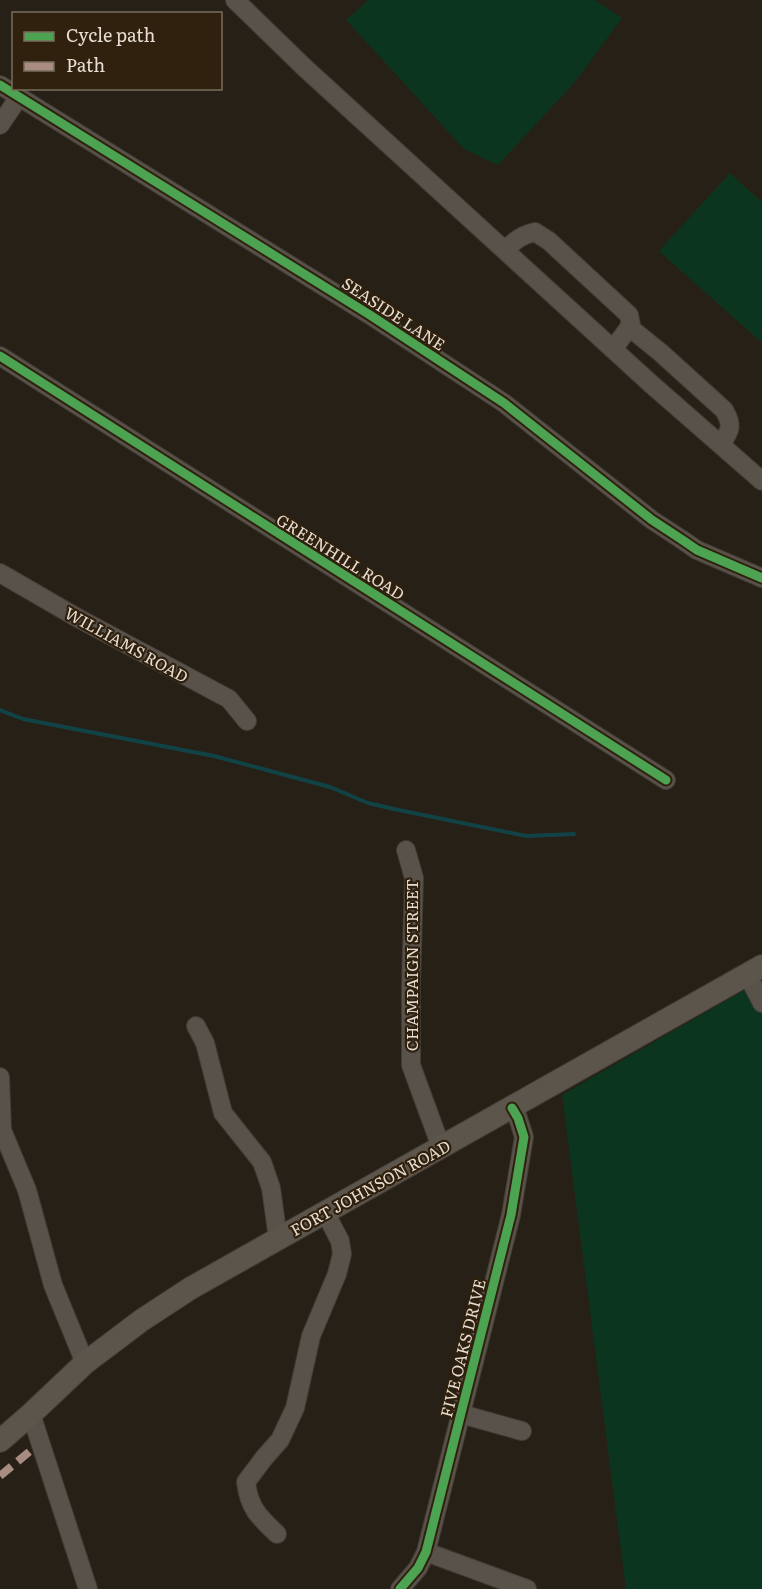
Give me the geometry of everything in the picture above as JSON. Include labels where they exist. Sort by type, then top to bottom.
[{"type":"main road","name":"FORT JOHNSON ROAD","points":[[0,1441],[85,1363],[142,1320],[191,1288],[755,970]]},
{"type":"street","points":[[235,0],[305,68],[650,383],[762,481]]},
{"type":"street","name":"SEASIDE LANE","points":[[0,85],[370,315],[504,403],[652,520],[697,550],[762,578]]},
{"type":"street","points":[[0,125],[19,97]]},
{"type":"street","points":[[506,250],[525,234],[535,232],[629,315],[631,325],[613,348]]},
{"type":"street","points":[[629,327],[724,410],[730,421],[729,433],[721,444]]},
{"type":"street","name":"GREENHILL ROAD","points":[[0,356],[666,780]]},
{"type":"street","name":"WILLIAMS ROAD","points":[[0,573],[76,617],[230,699],[247,721]]},
{"type":"street","name":"CHAMPAIGN STREET","points":[[406,850],[414,878],[411,1065],[441,1147]]},
{"type":"street","points":[[755,970],[762,1003]]},
{"type":"street","points":[[196,1026],[204,1043],[223,1113],[262,1162],[271,1188],[278,1239]]},
{"type":"street","points":[[0,1077],[2,1130],[27,1190],[53,1285],[85,1363]]},
{"type":"street","name":"FIVE OAKS DRIVE","points":[[400,1589],[418,1568],[426,1552],[512,1215],[524,1137],[512,1108]]},
{"type":"street","points":[[278,1534],[258,1517],[248,1496],[246,1482],[280,1440],[295,1408],[311,1336],[337,1274],[342,1254],[340,1241],[325,1212]]},
{"type":"street","points":[[31,1414],[88,1589]]},
{"type":"street","points":[[460,1414],[522,1431]]},
{"type":"street","points":[[426,1552],[527,1589]]},
{"type":"green space","points":[[368,0],[595,0],[622,18],[575,82],[498,165],[464,149],[346,20]]},
{"type":"green space","points":[[730,173],[762,202],[762,343],[659,251]]},
{"type":"green space","points":[[762,980],[762,1589],[626,1589],[562,1095]]},
{"type":"waterway","points":[[0,710],[23,719],[214,756],[330,787],[368,803],[394,809],[526,836],[574,834]]},
{"type":"marked path","points":[[0,1476],[35,1447]]},
{"type":"cycle path","points":[[0,85],[370,315],[504,403],[652,520],[697,550],[762,578]]},
{"type":"cycle path","points":[[0,356],[666,780]]},
{"type":"cycle path","points":[[400,1589],[418,1568],[426,1552],[511,1215],[524,1137],[512,1108]]}]
